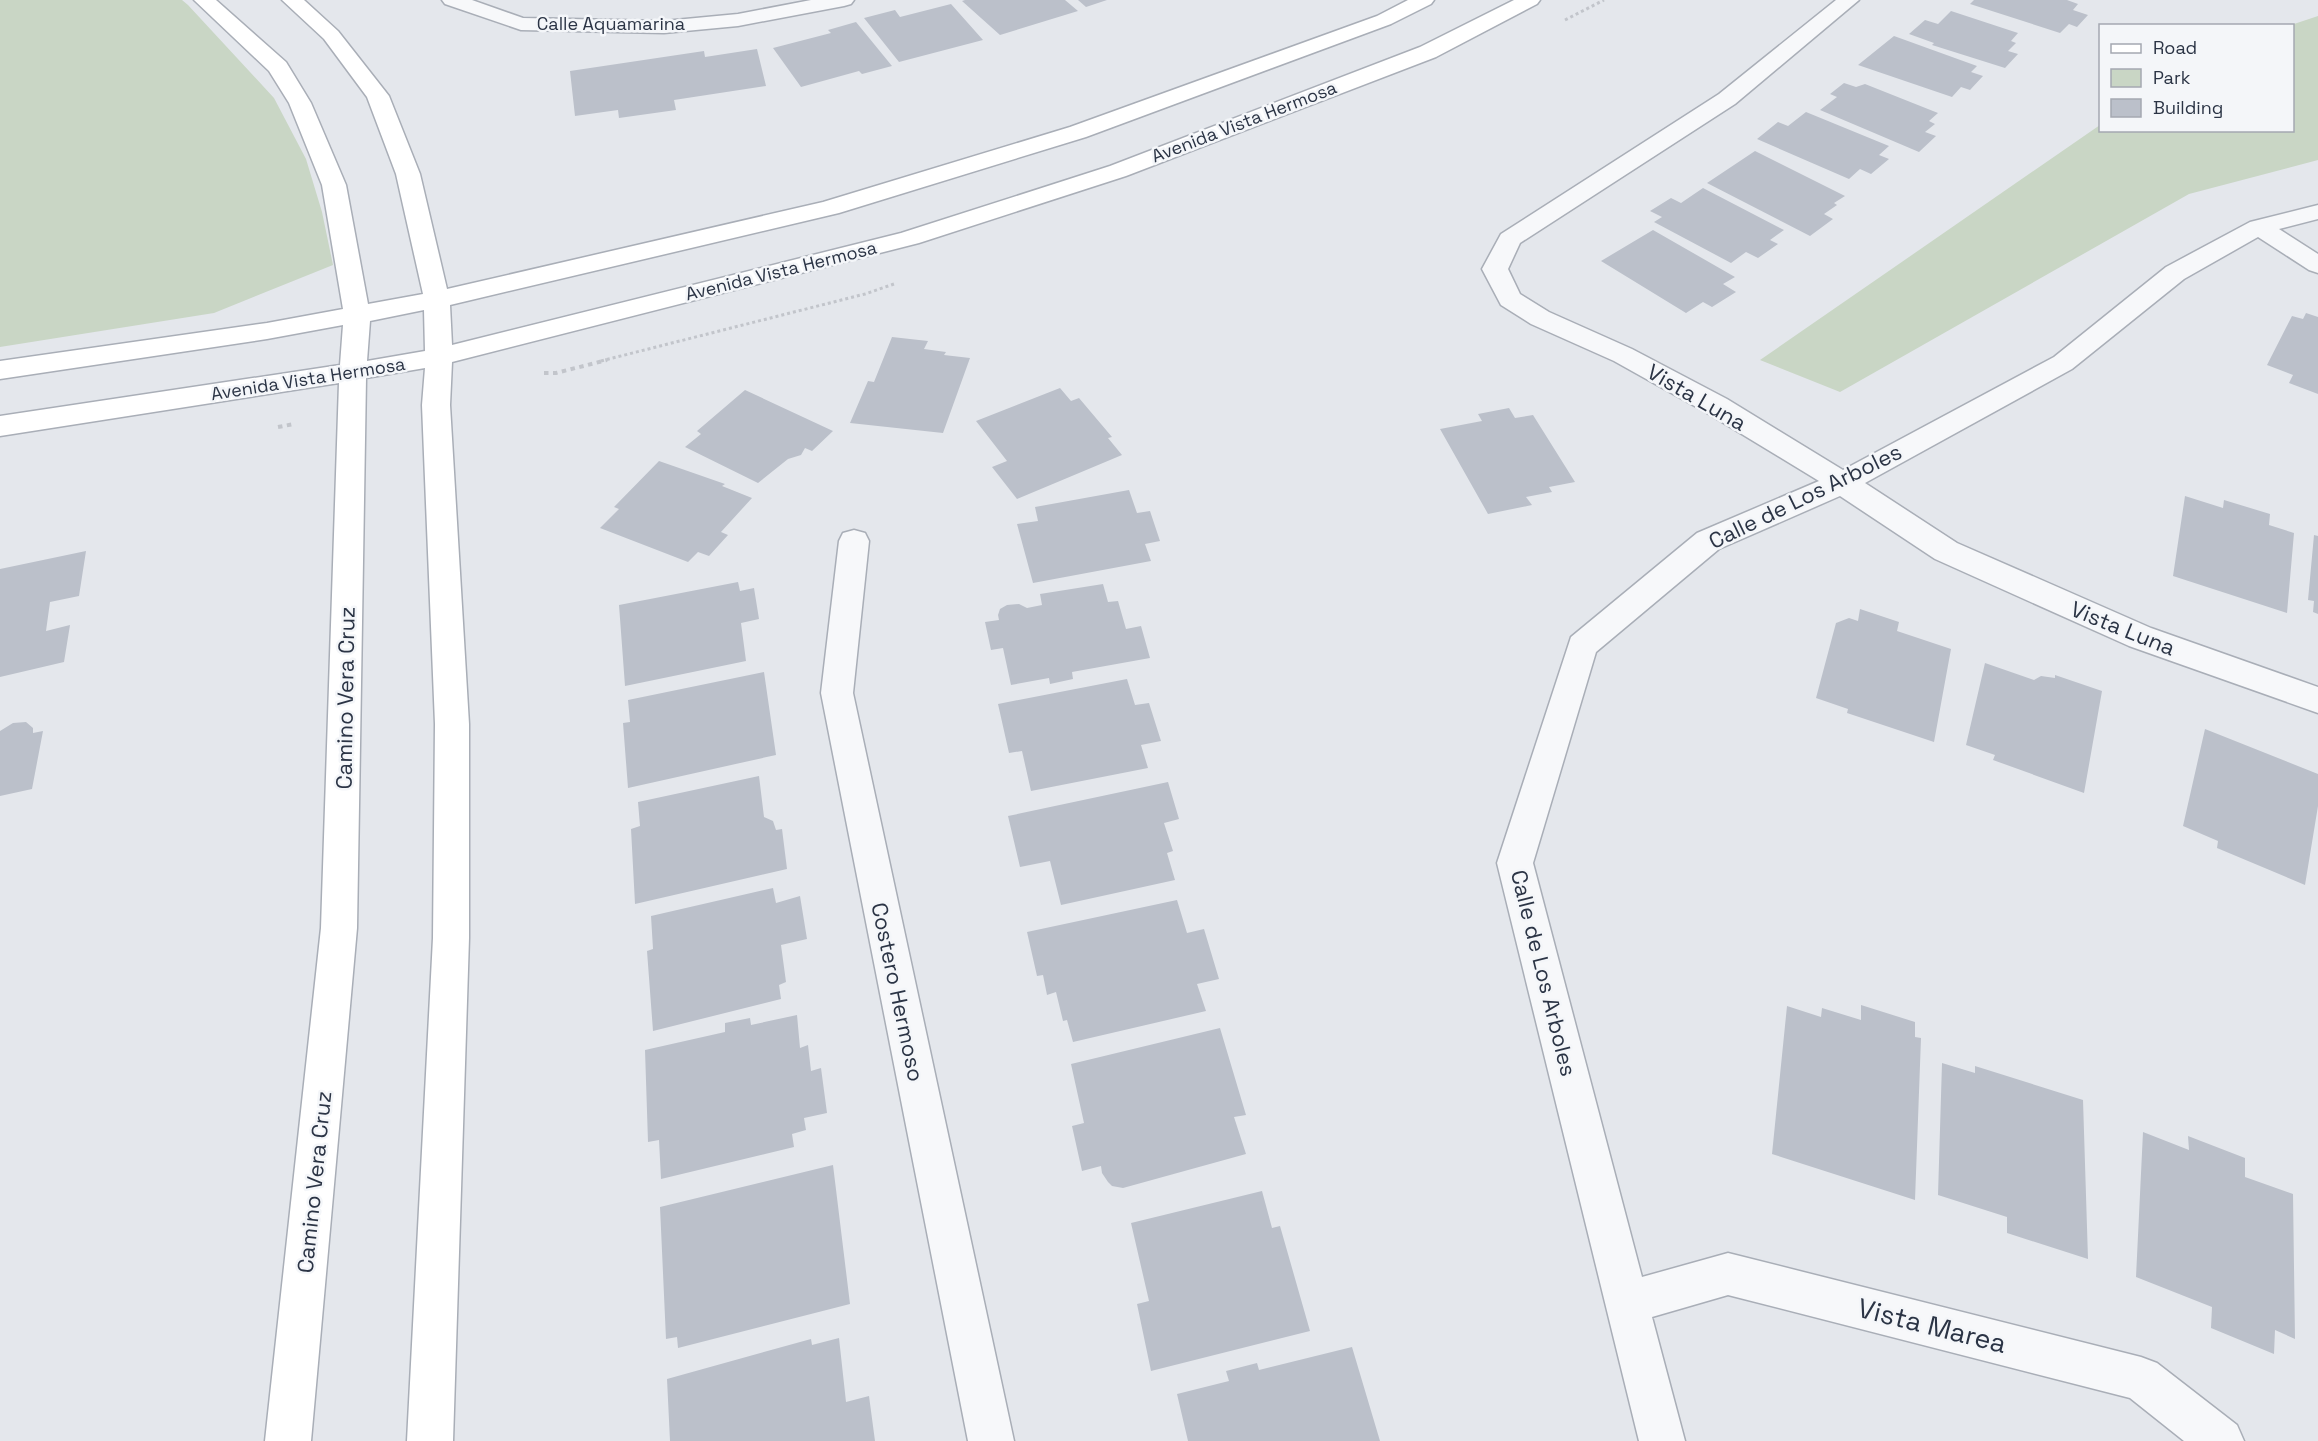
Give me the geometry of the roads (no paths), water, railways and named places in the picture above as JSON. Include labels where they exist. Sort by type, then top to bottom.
[{"type":"main road","name":"Camino Vera Cruz","points":[[204,0],[278,67],[300,104],[334,185],[357,314],[353,372],[339,928],[288,1441]]},
{"type":"main road","points":[[292,0],[331,35],[378,96],[408,174],[437,300],[439,357],[436,405],[452,724],[451,938],[430,1441]]},
{"type":"main road","points":[[0,370],[267,331],[437,300],[830,208],[1078,132],[1373,24],[1424,0]]},
{"type":"main road","name":"Avenida Vista Hermosa","points":[[0,426],[439,357],[910,238],[1118,171],[1428,52],[1530,0]]},
{"type":"street","name":"Calle Aquamarina","points":[[452,0],[521,24],[664,27],[738,20],[844,0]]},
{"type":"street","name":"Vista Luna","points":[[1849,0],[1727,99],[1510,239],[1495,270],[1510,299],[1540,318],[1634,361],[1717,406],[1842,483],[1946,551],[2140,637],[2318,700]]},
{"type":"street","points":[[664,27],[676,2]]},
{"type":"street","name":"Calle de Los Arboles","points":[[1662,1441],[1515,862],[1582,646],[1708,541],[1842,483],[2063,363],[2175,273],[2259,227],[2318,212]]},
{"type":"street","points":[[2259,227],[2318,265]]},
{"type":"street","name":"Costero Hermoso","points":[[854,541],[837,693],[991,1441]]},
{"type":"street","name":"Vista Marea","points":[[1626,1302],[1728,1274],[2141,1378],[2221,1441]]}]
